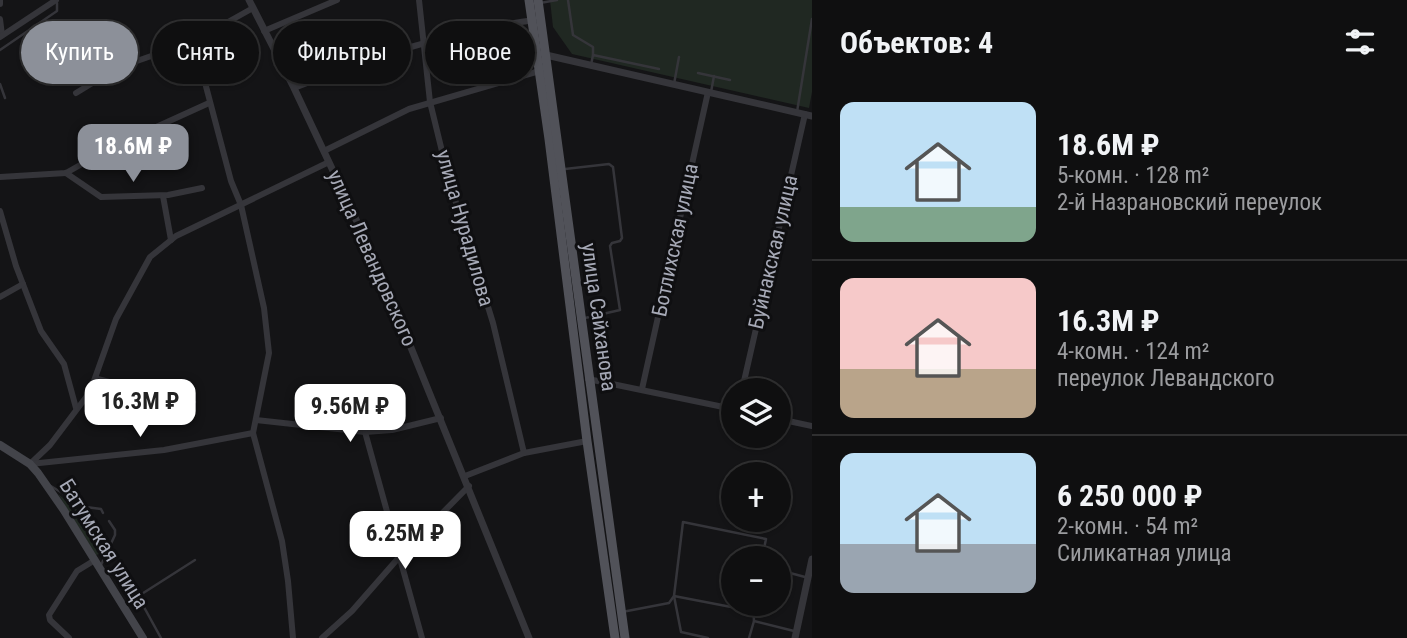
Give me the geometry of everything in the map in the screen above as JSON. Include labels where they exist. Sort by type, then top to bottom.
[{"type":"main road","name":"улица Сайханова","points":[[535,1],[582,318],[587,441],[615,638]]},
{"type":"main road","name":"улица Сайханова","points":[[536,20],[546,55],[544,69],[584,379],[625,638]]},
{"type":"main road","name":"Батумская улица","points":[[0,445],[30,464],[46,484],[140,637]]},
{"type":"street","points":[[0,19],[1,36],[56,0]]},
{"type":"street","points":[[264,31],[337,0]]},
{"type":"street","name":"улица Нурадилова","points":[[419,0],[430,102],[449,180],[493,323],[524,453]]},
{"type":"street","points":[[225,21],[251,4]]},
{"type":"street","name":"улица Левандовского","points":[[251,4],[377,264],[529,638]]},
{"type":"street","points":[[294,88],[424,42],[536,20]]},
{"type":"street","points":[[546,55],[805,114]]},
{"type":"street","points":[[76,93],[117,68],[152,56]]},
{"type":"street","points":[[324,151],[409,109],[544,69]]},
{"type":"street","points":[[204,84],[231,181],[241,205],[264,308],[269,353],[253,433],[282,541],[293,638]]},
{"type":"street","name":"Ботлихская улица","points":[[642,389],[709,92]]},
{"type":"street","points":[[0,177],[66,173],[110,148],[209,103]]},
{"type":"street","name":"Буйнакская улица","points":[[745,378],[805,114]]},
{"type":"street","points":[[30,464],[50,445],[90,392],[116,318],[150,257],[171,240],[329,162]]},
{"type":"street","points":[[66,173],[101,197],[163,196],[202,188]]},
{"type":"street","points":[[163,196],[171,240]]},
{"type":"street","points":[[0,211],[41,331],[64,364],[76,408]]},
{"type":"street","points":[[0,297],[23,284]]},
{"type":"street","points":[[584,379],[721,406]]},
{"type":"street","points":[[256,421],[365,432],[392,430],[441,418]]},
{"type":"street","points":[[791,422],[812,426]]},
{"type":"street","points":[[365,432],[422,638]]},
{"type":"street","points":[[30,464],[164,450],[253,433]]},
{"type":"street","points":[[465,476],[524,453],[587,441]]},
{"type":"street","points":[[322,638],[352,611],[401,555],[469,485]]},
{"type":"street","points":[[795,635],[812,559]]},
{"type":"street","points":[[69,638],[50,620],[49,615],[77,572],[94,560]]},
{"type":"lane","points":[[0,50],[57,11],[56,0]]},
{"type":"lane","points":[[535,1],[557,0]]},
{"type":"lane","points":[[568,0],[573,35],[593,47],[591,65]]},
{"type":"lane","points":[[805,114],[812,19]]},
{"type":"lane","points":[[593,55],[659,69]]},
{"type":"lane","points":[[674,84],[679,57]]},
{"type":"lane","points":[[634,75],[636,64]]},
{"type":"lane","points":[[649,78],[651,67]]},
{"type":"lane","points":[[698,73],[730,80]]},
{"type":"lane","points":[[709,92],[714,76]]},
{"type":"lane","points":[[0,84],[5,98]]},
{"type":"lane","points":[[562,169],[611,164],[622,240],[610,246],[620,310],[582,318]]},
{"type":"lane","points":[[96,376],[195,402]]},
{"type":"lane","points":[[46,484],[54,486],[86,507],[101,509],[103,513]]},
{"type":"lane","points":[[99,568],[115,535],[110,521]]},
{"type":"lane","points":[[708,638],[681,632],[674,596],[683,522],[766,539],[765,546]]},
{"type":"lane","points":[[123,606],[195,560]]},
{"type":"lane","points":[[791,573],[808,577]]},
{"type":"lane","points":[[128,578],[161,638]]},
{"type":"lane","points":[[621,612],[669,603],[674,596]]},
{"type":"lane","points":[[674,596],[721,605]]},
{"type":"lane","points":[[749,638],[753,616]]},
{"type":"lane","points":[[754,621],[795,635]]},
{"type":"shaded area","points":[[550,0],[812,0],[812,92],[809,108],[572,54],[553,27]]},
{"type":"shaded area","points":[[58,494],[92,522],[91,527],[95,533],[98,531],[100,534],[99,554],[96,555]]}]
